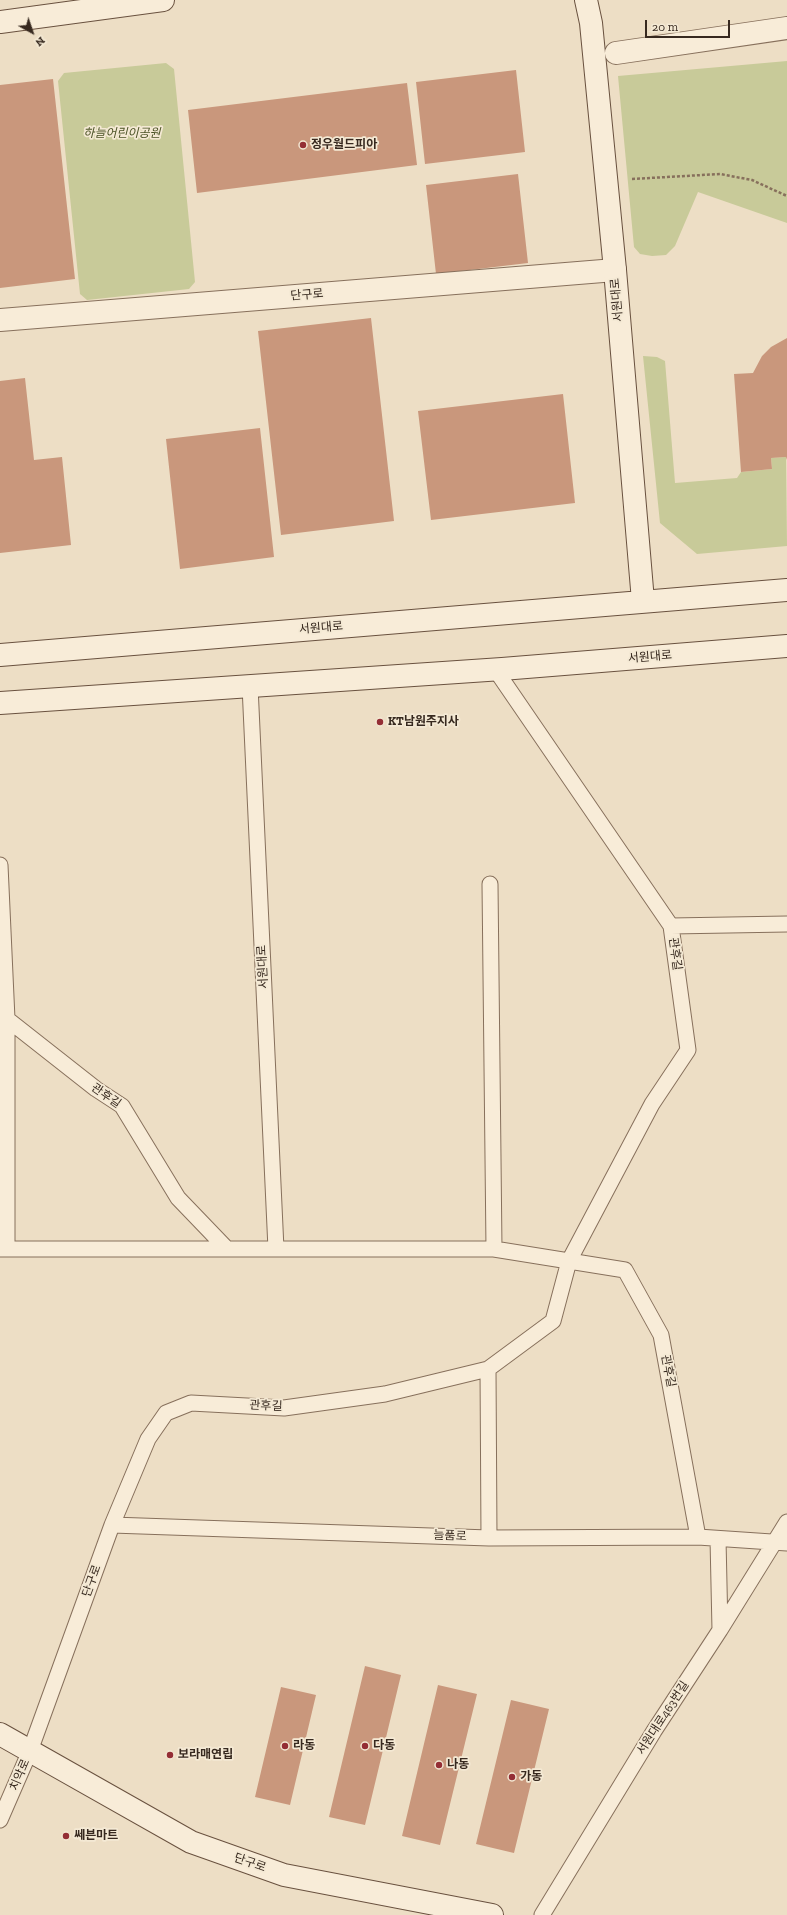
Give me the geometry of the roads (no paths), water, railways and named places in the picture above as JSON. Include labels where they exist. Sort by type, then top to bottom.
[{"type":"street","points":[[0,22],[163,0]]},
{"type":"street","name":"서원대로","points":[[586,0],[591,23],[615,270],[643,602]]},
{"type":"street","points":[[616,53],[787,28]]},
{"type":"street","name":"단구로","points":[[0,320],[615,270]]},
{"type":"street","name":"서원대로","points":[[0,655],[787,590]]},
{"type":"street","name":"서원대로","points":[[0,703],[495,669],[787,646]]},
{"type":"street","name":"단구로","points":[[0,1734],[191,1842],[284,1875],[492,1915]]},
{"type":"lane","name":"관후길","points":[[112,1524],[148,1439],[166,1413],[191,1403],[284,1408],[385,1394],[488,1369],[553,1320],[569,1260],[652,1104],[688,1050],[671,926],[495,669]]},
{"type":"lane","name":"서원대로","points":[[250,686],[276,1249]]},
{"type":"lane","name":"관후길","points":[[0,865],[8,1019],[4,1066],[4,1249],[494,1249],[624,1270],[661,1335],[698,1537]]},
{"type":"lane","points":[[490,884],[494,1249]]},
{"type":"lane","points":[[671,926],[787,924]]},
{"type":"lane","name":"관후길","points":[[8,1019],[96,1089],[122,1106],[178,1198],[227,1249]]},
{"type":"lane","points":[[488,1369],[489,1538]]},
{"type":"lane","name":"서원대로463번길","points":[[542,1915],[654,1731],[720,1630],[780,1543],[787,1522]]},
{"type":"lane","name":"늘품로","points":[[112,1524],[489,1538],[698,1537],[780,1543]]},
{"type":"lane","name":"단구로","points":[[30,1751],[112,1524]]},
{"type":"lane","points":[[718,1539],[720,1630]]},
{"type":"lane","name":"치악로","points":[[0,1820],[30,1751]]},
{"type":"place","name":"정우월드피아","points":[[303,145]]},
{"type":"place","name":"KT남원주지사","points":[[380,722]]},
{"type":"place","name":"라동","points":[[285,1746]]},
{"type":"place","name":"다동","points":[[365,1746]]},
{"type":"place","name":"보라매연립","points":[[170,1755]]},
{"type":"place","name":"나동","points":[[439,1765]]},
{"type":"place","name":"가동","points":[[512,1777]]},
{"type":"place","name":"쎄븐마트","points":[[66,1836]]},
{"type":"park label","name":"하늘어린이공원","points":[[122,134]]}]
